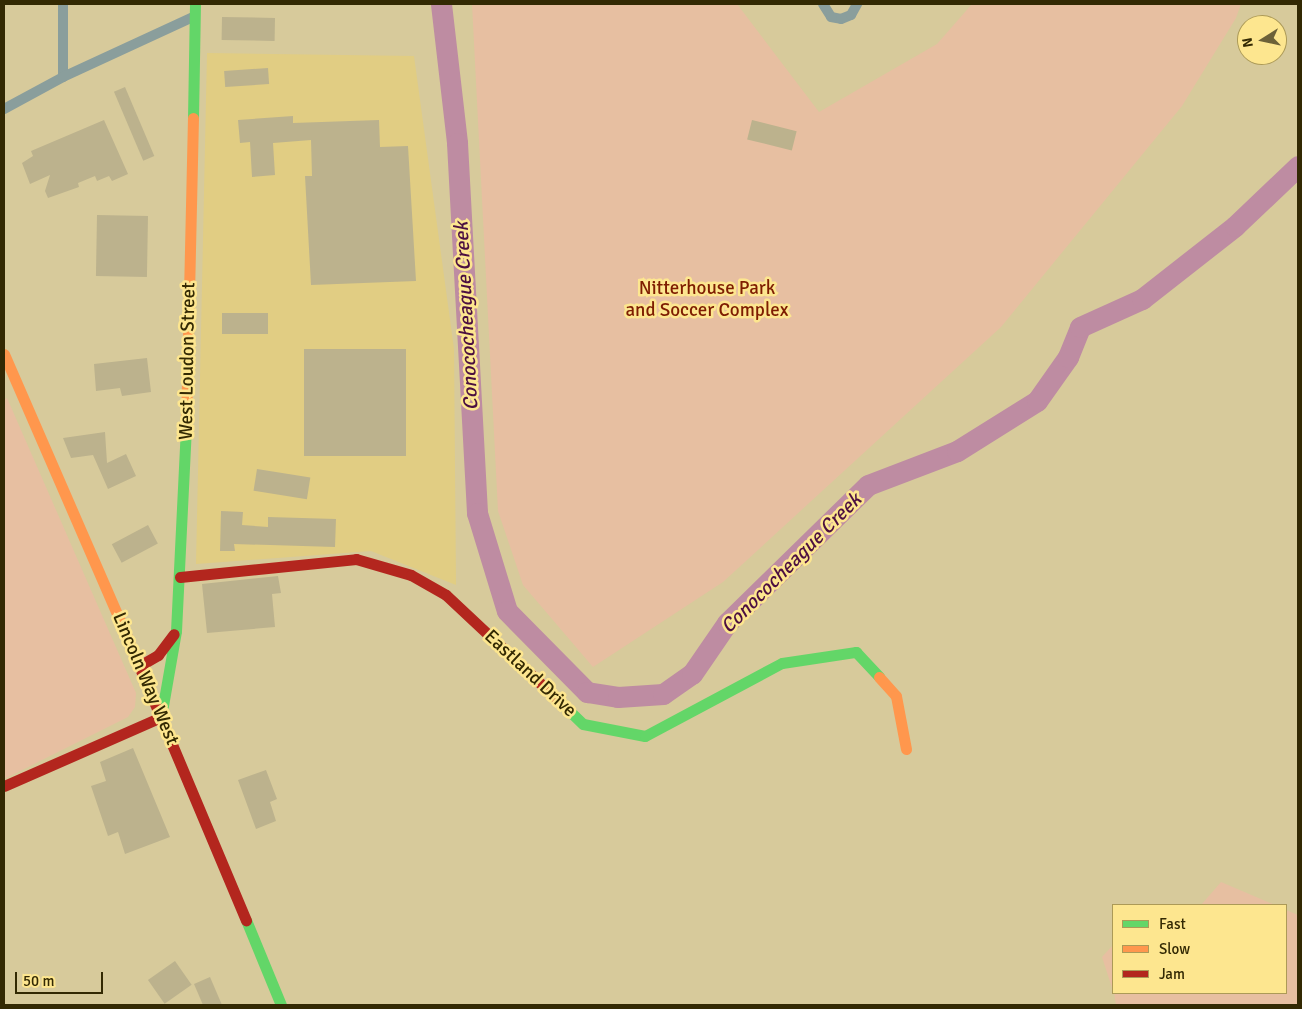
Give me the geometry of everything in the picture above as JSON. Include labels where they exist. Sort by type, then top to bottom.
[{"type":"main road","name":"West Loudon Street","points":[[161,718],[176,631],[180,577],[195,4]]},
{"type":"main road","name":"Lincoln Way West","points":[[4,354],[161,718],[281,1005]]},
{"type":"main road","name":"Eastland Drive","points":[[180,577],[356,559],[411,575],[446,595],[583,724],[644,736],[782,663],[856,652],[896,696],[906,749]]},
{"type":"main road","points":[[138,666],[158,655],[176,631]]},
{"type":"main road","points":[[4,786],[161,718]]},
{"type":"street","points":[[63,4],[63,77]]},
{"type":"street","points":[[823,4],[827,14],[842,19],[851,15],[857,4]]},
{"type":"street","points":[[4,109],[63,77],[195,16]]},
{"type":"shaded area","points":[[207,53],[414,56],[454,349],[456,585],[371,551],[196,564]]},
{"type":"green space","name":"Nitterhouse Park and Soccer Complex","points":[[472,4],[737,4],[819,112],[937,44],[972,4],[1241,4],[1236,18],[1182,106],[1001,327],[723,582],[593,667],[523,585],[498,511]]},
{"type":"green space","points":[[7,398],[136,693],[135,707],[128,717],[4,779],[4,400]]},
{"type":"green space","points":[[1221,882],[1273,904],[1202,904]]},
{"type":"green space","points":[[1287,910],[1298,915],[1298,1005],[1116,1005],[1114,994],[1287,994]]},
{"type":"green space","points":[[1112,946],[1112,988],[1102,957]]},
{"type":"building","points":[[222,17],[275,18],[275,41],[222,40]]},
{"type":"building","points":[[268,68],[269,84],[225,87],[224,71]]},
{"type":"building","points":[[125,87],[154,156],[143,161],[114,92]]},
{"type":"building","points":[[293,116],[293,123],[379,120],[380,147],[408,146],[416,281],[311,285],[305,176],[312,176],[311,140],[273,143],[275,175],[252,177],[250,142],[240,143],[238,120]]},
{"type":"building","points":[[104,120],[128,174],[112,181],[109,176],[97,181],[95,176],[78,183],[79,187],[48,198],[45,191],[50,175],[30,184],[22,163],[33,156],[31,151]]},
{"type":"building","points":[[752,120],[797,131],[792,151],[747,139]]},
{"type":"building","points":[[97,215],[148,216],[147,277],[96,276]]},
{"type":"building","points":[[222,313],[268,313],[268,334],[222,334]]},
{"type":"building","points":[[304,349],[406,349],[406,456],[304,456]]},
{"type":"building","points":[[147,358],[151,392],[122,396],[120,388],[96,391],[94,364]]},
{"type":"building","points":[[105,432],[107,463],[126,454],[136,476],[108,489],[93,455],[71,458],[63,438]]},
{"type":"building","points":[[257,469],[310,477],[307,499],[254,491]]},
{"type":"building","points":[[221,511],[243,512],[242,525],[268,527],[268,517],[336,519],[335,547],[234,544],[235,551],[220,551]]},
{"type":"building","points":[[148,525],[158,544],[122,563],[112,544]]},
{"type":"building","points":[[278,576],[281,593],[272,594],[275,627],[207,633],[202,584]]},
{"type":"building","points":[[133,748],[170,837],[125,854],[118,832],[108,836],[91,786],[106,781],[100,762]]},
{"type":"building","points":[[266,770],[277,799],[270,802],[276,821],[256,829],[238,780]]},
{"type":"building","points":[[175,961],[192,985],[165,1004],[148,980]]},
{"type":"building","points":[[210,977],[222,1005],[203,1005],[194,984]]},
{"type":"waterway","name":"Conococheague Creek","points":[[441,4],[457,143],[477,513],[507,611],[587,692],[618,697],[663,694],[692,674],[727,623],[868,485],[957,451],[1037,401],[1068,357],[1080,327],[1142,299],[1235,226],[1298,166]]},
{"type":"traffic: fast","points":[[193,118],[195,4]]},
{"type":"traffic: fast","points":[[161,717],[176,631],[186,426]]},
{"type":"traffic: fast","points":[[556,698],[583,724],[645,736],[782,663],[856,652],[879,677]]},
{"type":"traffic: fast","points":[[246,920],[281,1005]]},
{"type":"traffic: slow","points":[[186,426],[193,118]]},
{"type":"traffic: slow","points":[[4,354],[129,642]]},
{"type":"traffic: slow","points":[[879,677],[896,696],[906,749]]},
{"type":"traffic: jam","points":[[180,577],[356,559],[411,575],[446,595],[556,698]]},
{"type":"traffic: jam","points":[[139,666],[158,655],[174,634]]},
{"type":"traffic: jam","points":[[129,642],[246,920]]},
{"type":"traffic: jam","points":[[4,786],[161,717]]}]
